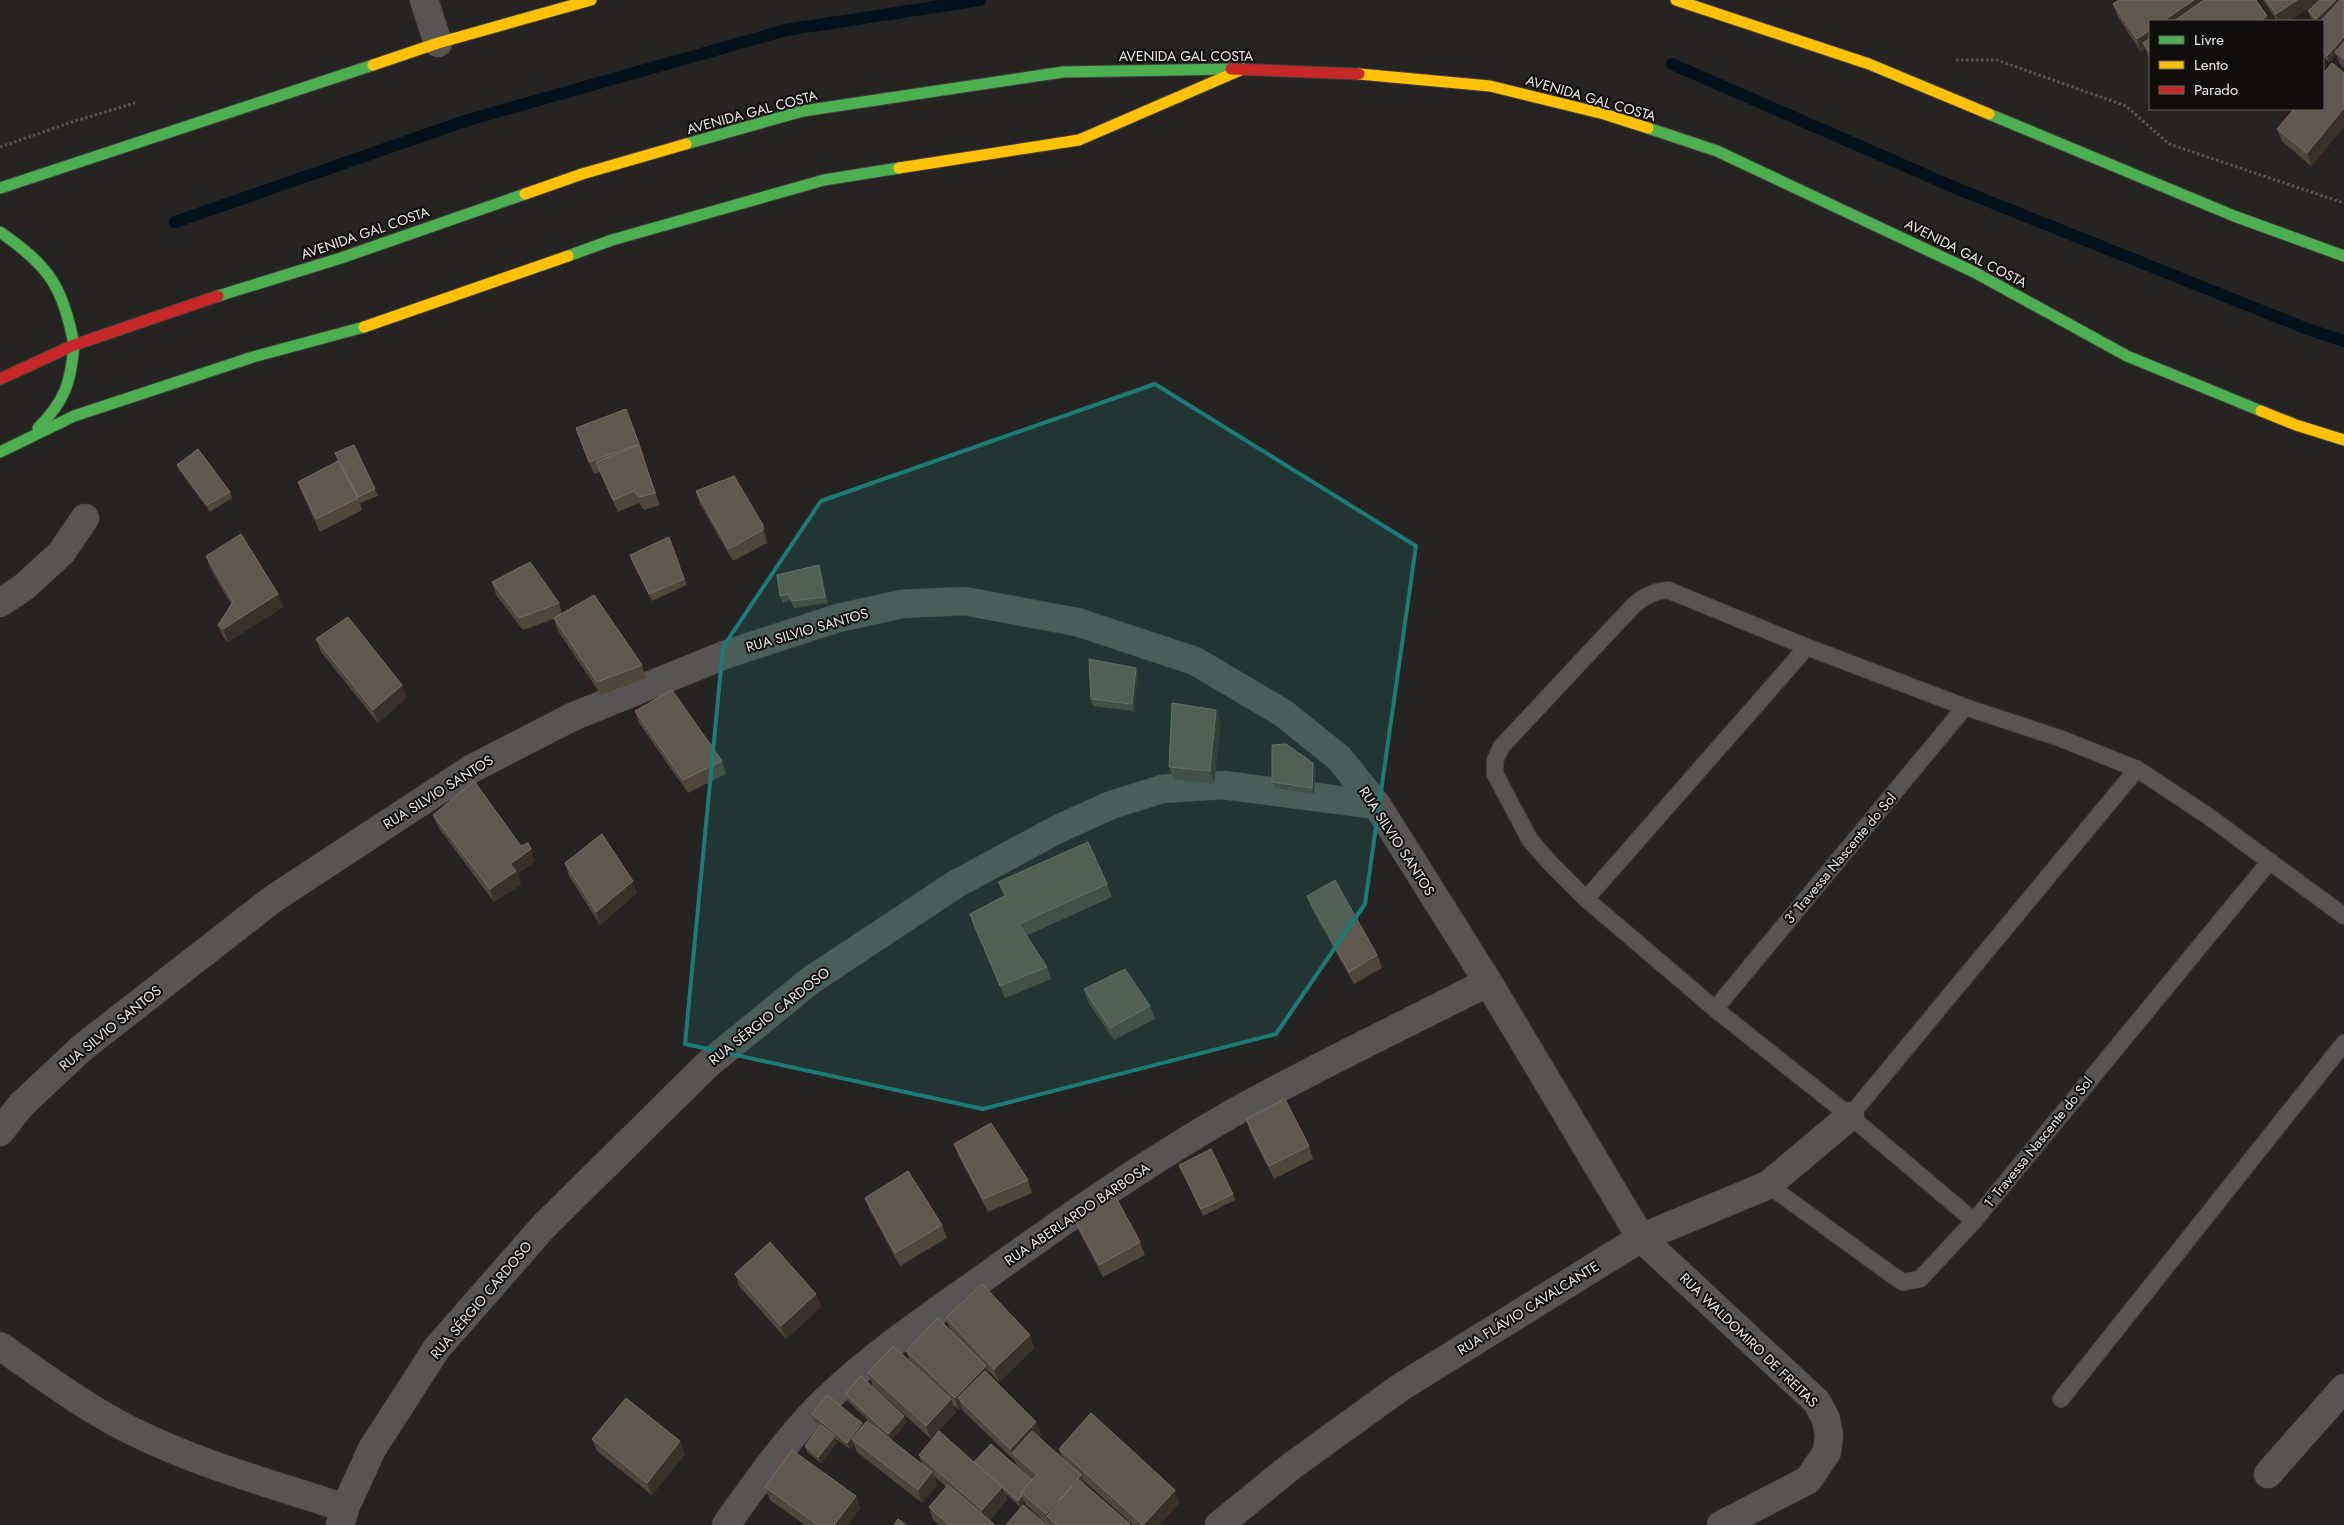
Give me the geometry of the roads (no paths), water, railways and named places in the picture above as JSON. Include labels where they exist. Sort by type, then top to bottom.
[{"type":"main road","points":[[0,188],[438,43],[591,0]]},
{"type":"main road","points":[[1676,0],[1869,64],[2234,216],[2344,256]]},
{"type":"main road","points":[[0,452],[74,416],[244,360],[384,321],[612,240],[824,180],[1079,140],[1243,69]]},
{"type":"main road","name":"AVENIDA GAL COSTA","points":[[0,378],[74,345],[220,295],[341,258],[582,174],[803,111],[1063,72],[1243,69],[1374,75],[1490,86],[1604,114],[1717,151],[1974,272],[2127,356],[2296,425],[2344,440]]},
{"type":"main road","points":[[0,232],[33,255],[51,276],[63,298],[70,320],[74,345],[70,384],[64,399],[54,413],[28,438]]},
{"type":"street","points":[[424,0],[438,43]]},
{"type":"street","points":[[0,603],[24,587],[61,553],[85,518]]},
{"type":"street","name":"RUA SILVIO SANTOS","points":[[0,1132],[21,1106],[83,1047],[265,905],[471,769],[572,717],[726,654],[838,618],[902,604],[964,601],[1077,622],[1195,661],[1283,713],[1339,758],[1377,805],[1488,982],[1641,1238]]},
{"type":"street","name":"RUA SÉRGIO CARDOSO","points":[[343,1517],[372,1449],[437,1348],[543,1226],[708,1064],[811,980],[956,884],[1058,829],[1119,803],[1162,789],[1223,785],[1377,805]]},
{"type":"street","name":"RUA ABERLARDO BARBOSA","points":[[726,1525],[752,1488],[828,1398],[893,1342],[1116,1186],[1219,1122],[1488,982]]},
{"type":"street","name":"RUA FLÁVIO CAVALCANTE","points":[[1219,1525],[1293,1465],[1401,1387],[1641,1238],[1768,1185],[1850,1116]]},
{"type":"street","name":"RUA WALDOMIRO DE FREITAS","points":[[1641,1238],[1817,1402],[1826,1419],[1829,1435],[1827,1452],[1808,1480],[1721,1525]]},
{"type":"street","points":[[0,1346],[63,1390],[134,1432],[343,1517]]},
{"type":"street","points":[[2268,1474],[2344,1388]]},
{"type":"lane","points":[[1974,1221],[1850,1116],[1715,1009],[1586,899],[1530,840],[1495,774],[1495,762],[1502,748],[1634,605],[1647,595],[1658,590],[1668,590],[1807,647],[1965,707],[2062,739],[2137,768],[2270,861],[2344,916]]},
{"type":"lane","points":[[1586,899],[1807,647]]},
{"type":"lane","name":"3ª Travessa Nascente do Sol","points":[[1715,1009],[1965,707]]},
{"type":"lane","points":[[1850,1116],[2137,768]]},
{"type":"lane","name":"1ª Travessa Nascente do Sol","points":[[1768,1185],[1903,1282],[1920,1279],[1974,1221],[2270,861]]},
{"type":"lane","points":[[2062,1399],[2344,1043]]},
{"type":"waterway","points":[[175,222],[468,120],[786,30],[980,0]]},
{"type":"waterway","points":[[1672,64],[1958,189],[2307,329],[2344,341]]}]
